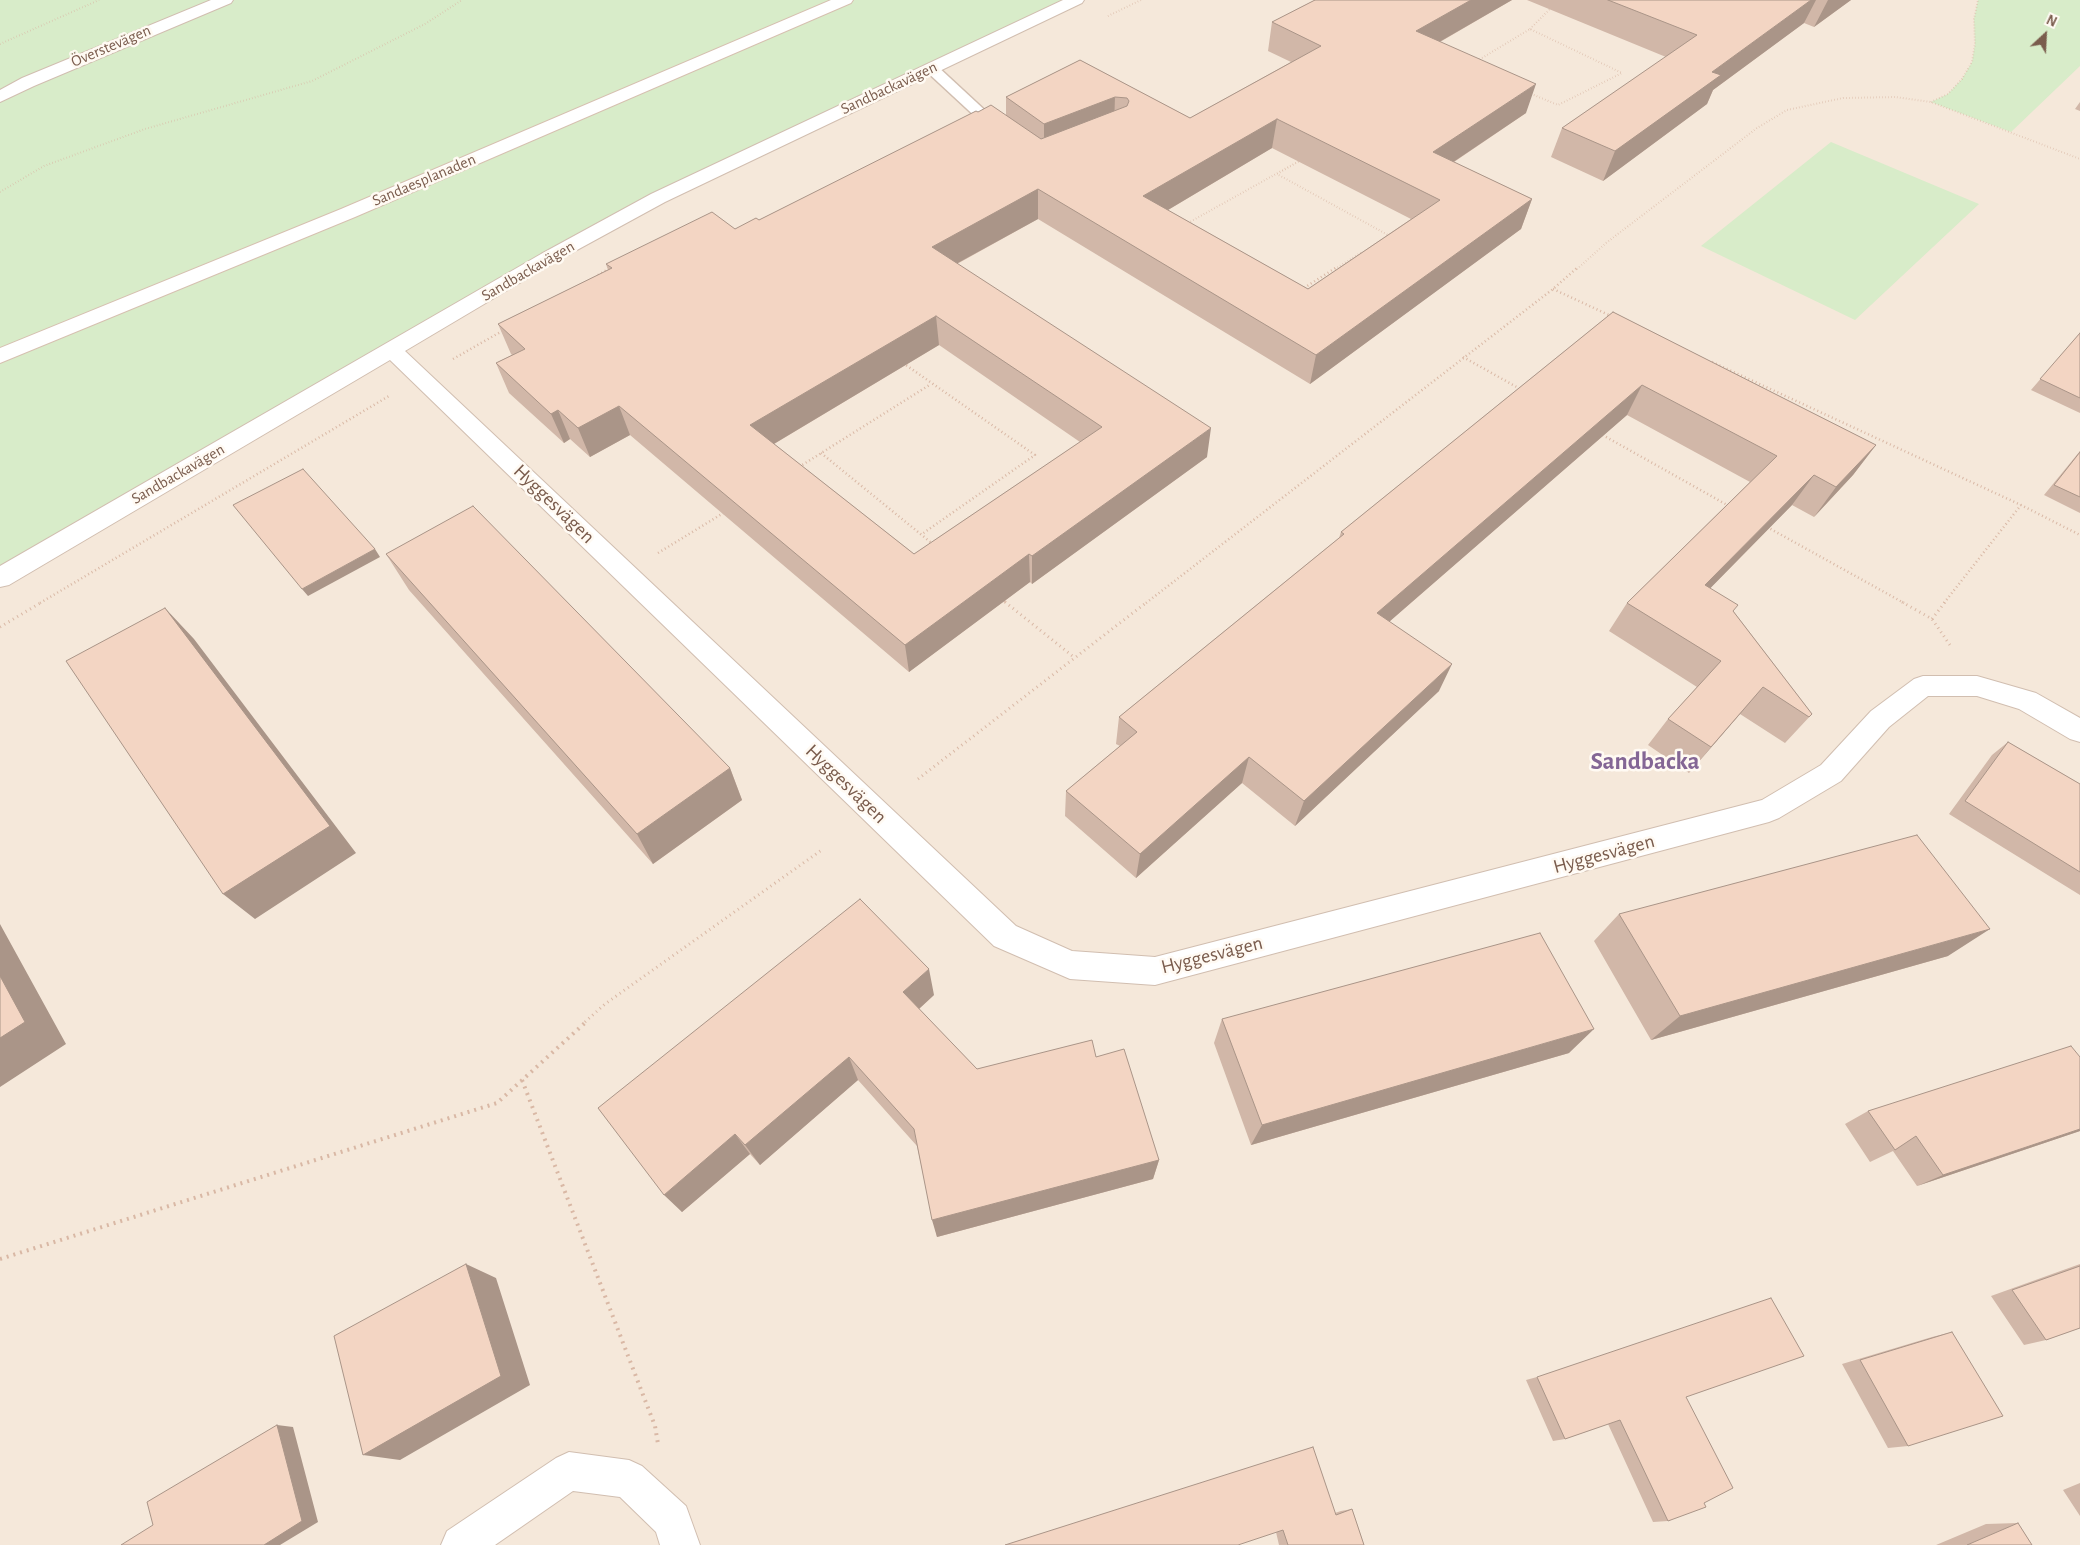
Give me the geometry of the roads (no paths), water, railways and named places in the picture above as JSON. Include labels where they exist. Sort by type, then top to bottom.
[{"type":"street","name":"Överstevägen","points":[[0,97],[37,78],[225,0]]},
{"type":"street","name":"Sandaesplanaden","points":[[0,356],[348,213],[845,0]]},
{"type":"street","name":"Sandbackavägen","points":[[0,578],[393,351],[548,258],[658,198],[1076,0]]},
{"type":"street","name":"Hyggesvägen","points":[[393,351],[1005,936],[1070,965],[1155,971],[1769,810],[1831,774],[1880,719],[1923,686],[1977,686],[2027,701],[2080,731]]},
{"type":"street","points":[[461,1545],[569,1470],[629,1478],[676,1533]]},
{"type":"lane","points":[[931,68],[980,121],[1012,140]]},
{"type":"district","name":"Sandbacka","points":[[1645,761]]}]
